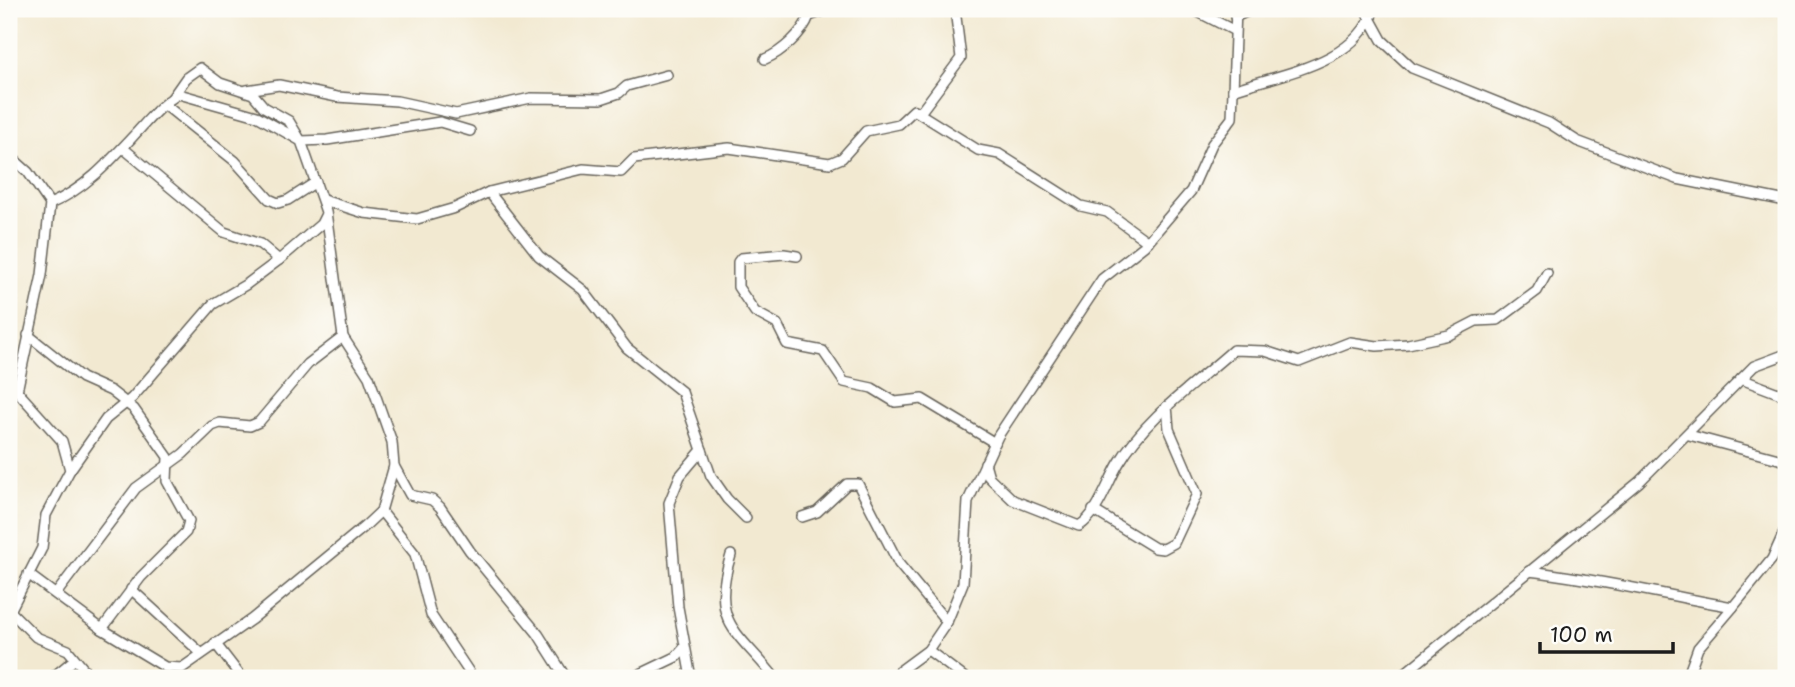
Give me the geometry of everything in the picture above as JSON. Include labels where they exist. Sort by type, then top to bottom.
[{"type":"street","points":[[765,59],[776,54],[806,27],[809,16],[829,9]]},
{"type":"street","points":[[920,113],[961,58],[954,9]]},
{"type":"street","points":[[1192,9],[1233,30]]},
{"type":"street","points":[[890,678],[928,650],[947,622],[963,583],[968,501],[995,443],[1101,279],[1148,242],[1195,185],[1212,144],[1233,116],[1235,13],[1253,9]]},
{"type":"street","points":[[1365,9],[1372,13],[1382,40],[1409,66],[1549,123],[1577,141],[1677,179],[1786,201]]},
{"type":"street","points":[[1233,90],[1331,57],[1361,36],[1372,13]]},
{"type":"street","points":[[50,204],[79,190],[168,102],[179,85],[196,68],[204,70],[220,83],[247,90],[279,85],[337,97],[397,101],[456,114],[531,98],[601,99],[619,93],[627,86],[667,75]]},
{"type":"street","points":[[28,574],[102,629],[174,669],[182,668],[252,619],[381,511],[394,466],[392,442],[369,377],[343,337],[323,200],[301,141],[289,121],[266,108],[247,90]]},
{"type":"street","points":[[168,102],[185,93],[248,113],[301,141],[327,140],[440,122],[470,131]]},
{"type":"street","points":[[168,102],[235,161],[269,199],[278,202],[288,200],[316,182]]},
{"type":"street","points":[[323,200],[355,211],[408,220],[446,211],[489,192],[583,169],[621,172],[634,159],[729,148],[830,163],[842,158],[866,131],[902,122],[912,111],[920,113],[978,150],[999,154],[1082,206],[1111,214],[1148,242]]},
{"type":"street","points":[[122,148],[224,232],[260,244],[279,260]]},
{"type":"street","points":[[9,155],[28,172],[50,204],[42,275],[17,391],[62,441],[70,470]]},
{"type":"street","points":[[489,192],[539,256],[583,290],[627,348],[682,392],[711,476],[727,499],[747,518]]},
{"type":"street","points":[[9,622],[10,611],[41,548],[46,515],[70,470],[106,419],[127,402],[213,304],[247,284],[279,260],[321,224],[326,212]]},
{"type":"street","points":[[797,256],[784,254],[741,258],[738,262],[738,287],[755,312],[777,324],[787,344],[822,351],[844,382],[872,388],[895,402],[922,399],[995,443]]},
{"type":"street","points":[[985,463],[989,477],[1009,497],[1073,526],[1084,523],[1120,461],[1167,406],[1177,395],[1198,383],[1236,349],[1265,351],[1294,363],[1350,342],[1377,346],[1427,341],[1459,332],[1476,321],[1499,320],[1537,291],[1547,274]]},
{"type":"street","points":[[27,335],[82,377],[127,402],[165,453],[168,465],[165,473],[167,481],[188,516],[187,528],[131,589],[102,629]]},
{"type":"street","points":[[56,594],[130,494],[216,424],[250,426],[259,422],[307,364],[343,337]]},
{"type":"street","points":[[1399,678],[1639,482],[1759,363],[1786,354]]},
{"type":"street","points":[[1741,379],[1786,396]]},
{"type":"street","points":[[1093,510],[1155,548],[1163,549],[1174,542],[1197,494],[1169,429],[1167,406]]},
{"type":"street","points":[[1689,435],[1786,461]]},
{"type":"street","points":[[691,678],[684,648],[669,503],[680,476],[702,450]]},
{"type":"street","points":[[394,466],[410,495],[432,500],[440,507],[465,545],[538,634],[566,678]]},
{"type":"street","points":[[802,517],[817,512],[847,484],[859,484],[899,564],[947,622]]},
{"type":"street","points":[[381,511],[415,554],[431,615],[474,678]]},
{"type":"street","points":[[1687,678],[1698,648],[1772,559],[1786,527]]},
{"type":"street","points":[[731,555],[723,588],[732,629],[775,678]]},
{"type":"street","points":[[1529,571],[1594,579],[1615,586],[1733,607]]},
{"type":"street","points":[[131,589],[201,653]]},
{"type":"street","points":[[10,611],[36,638],[64,647],[91,678]]},
{"type":"street","points":[[215,643],[242,678]]},
{"type":"street","points":[[632,678],[676,656],[684,648]]},
{"type":"street","points":[[928,650],[965,678]]},
{"type":"street","points":[[52,678],[75,659]]}]
